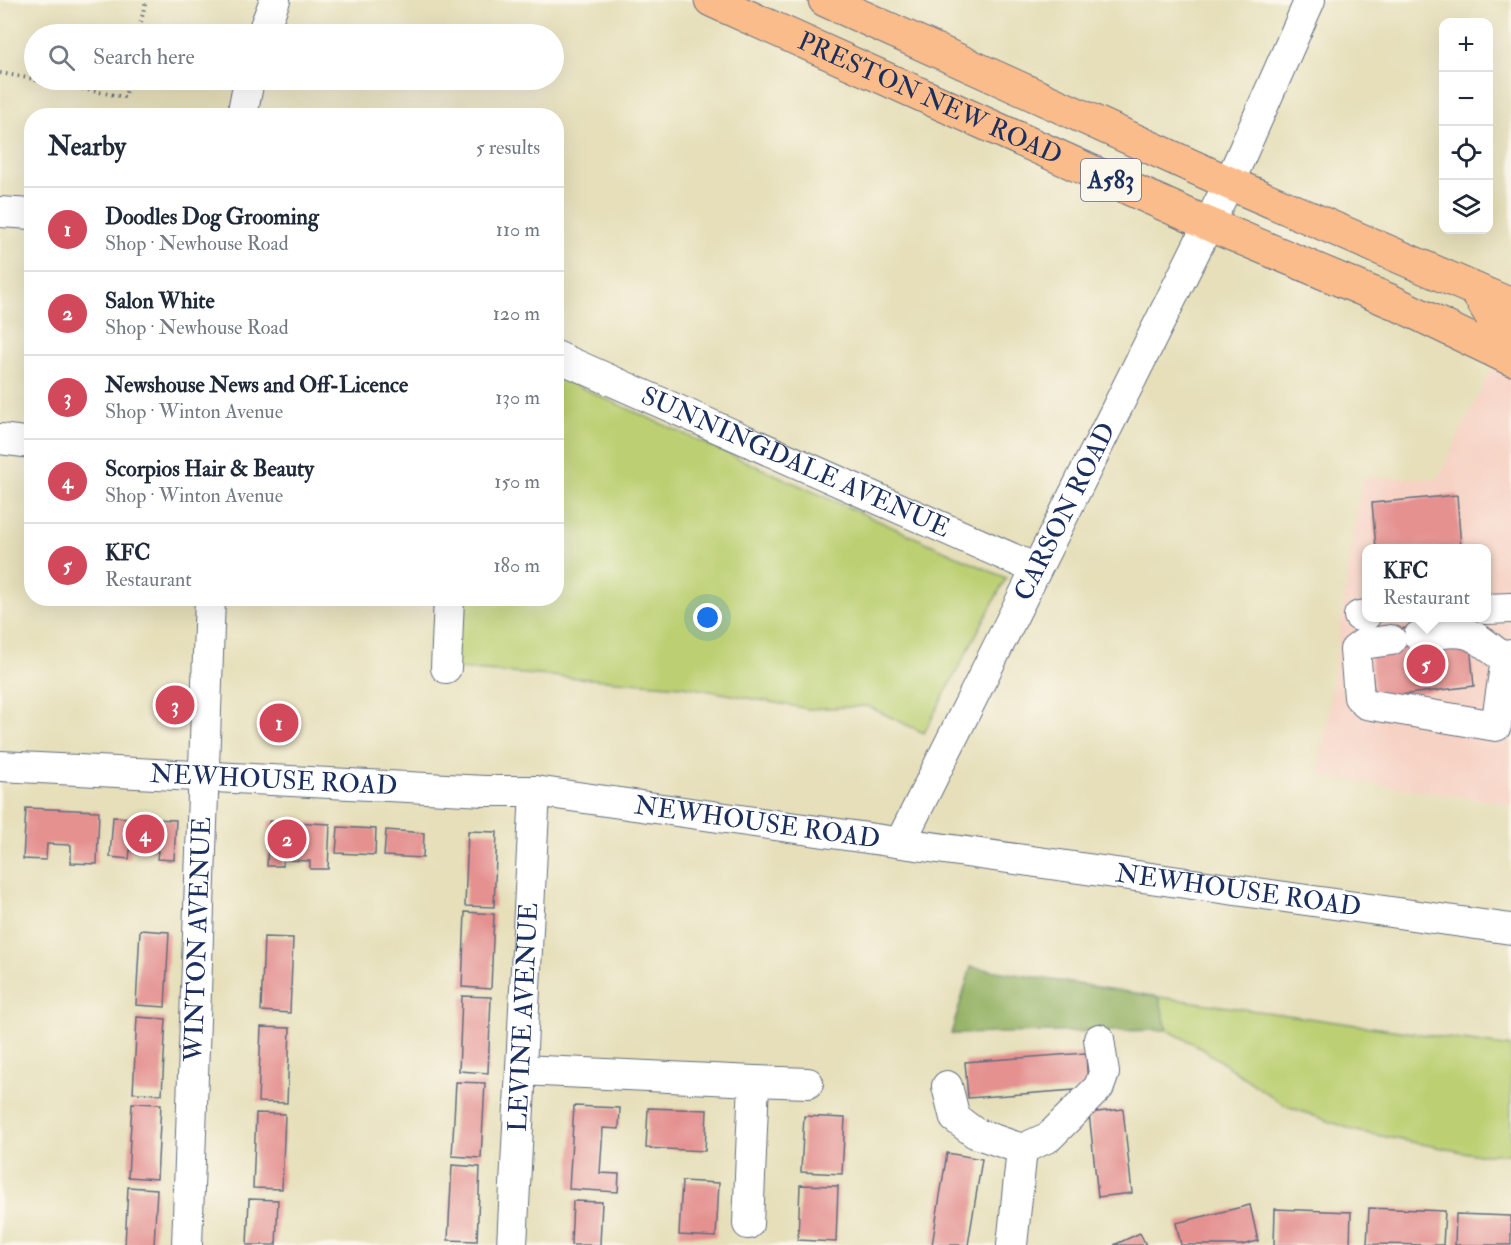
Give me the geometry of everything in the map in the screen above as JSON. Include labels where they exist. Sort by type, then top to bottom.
[{"type":"highway","name":"PRESTON NEW ROAD","points":[[825,0],[1229,183],[1511,305]]},
{"type":"highway","name":"PRESTON NEW ROAD","points":[[716,1],[1208,224],[1393,302],[1511,359]]},
{"type":"highway","points":[[1476,291],[1498,327],[1511,332]]},
{"type":"street","points":[[266,24],[275,0]]},
{"type":"street","name":"CARSON ROAD","points":[[901,841],[1229,183],[1310,0]]},
{"type":"street","points":[[244,108],[247,90]]},
{"type":"street","points":[[0,212],[24,214]]},
{"type":"street","name":"SUNNINGDALE AVENUE","points":[[564,361],[1036,569]]},
{"type":"street","points":[[0,439],[24,442]]},
{"type":"street","name":"WINTON AVENUE","points":[[186,1245],[210,606]]},
{"type":"street","points":[[446,668],[449,606]]},
{"type":"street","points":[[1491,609],[1511,608]]},
{"type":"street","points":[[1458,630],[1475,636],[1508,658],[1496,726],[1366,704],[1359,698],[1354,650],[1363,644],[1458,630]]},
{"type":"street","name":"NEWHOUSE ROAD","points":[[0,766],[485,791],[535,791],[1511,929]]},
{"type":"street","name":"LEVINE AVENUE","points":[[513,1245],[535,791]]},
{"type":"street","points":[[1012,1245],[1036,1143],[1099,1087],[1104,1073],[1099,1039]]},
{"type":"street","points":[[521,1070],[808,1083]]},
{"type":"street","points":[[748,1224],[754,1081]]},
{"type":"street","points":[[947,1086],[955,1118],[975,1133],[1036,1143]]},
{"type":"path","points":[[140,24],[146,0]]},
{"type":"path","points":[[0,73],[24,78]]},
{"type":"path","points":[[88,90],[125,97],[127,90]]},
{"type":"shaded area","points":[[1499,353],[1511,359],[1511,804],[1319,776],[1362,477],[1438,479]]},
{"type":"green space","points":[[564,380],[1006,578],[924,733],[867,706],[809,709],[683,686],[446,668],[449,606],[564,606]]},
{"type":"green space","points":[[971,967],[1159,997],[1167,1030],[951,1034]]},
{"type":"green space","points":[[1159,997],[1511,1047],[1511,1154],[1473,1154],[1356,1131],[1284,1105],[1198,1046],[1167,1030]]},
{"type":"building","points":[[1457,495],[1461,544],[1376,544],[1372,503]]},
{"type":"building","points":[[1418,627],[1470,645],[1474,686],[1375,698],[1370,656],[1390,630]]},
{"type":"building","points":[[26,808],[99,811],[97,864],[71,863],[71,845],[47,844],[46,860],[23,859]]},
{"type":"building","points":[[113,817],[176,820],[174,860],[157,859],[158,851],[130,850],[129,859],[110,857]]},
{"type":"building","points":[[269,821],[330,824],[328,869],[310,869],[310,861],[283,860],[283,866],[267,866]]},
{"type":"building","points":[[338,827],[376,829],[375,855],[336,853]]},
{"type":"building","points":[[386,830],[424,833],[423,858],[384,856]]},
{"type":"building","points":[[468,831],[497,832],[494,907],[465,906]]},
{"type":"building","points":[[465,912],[494,914],[491,989],[462,987]]},
{"type":"building","points":[[140,930],[169,932],[165,1007],[136,1005]]},
{"type":"building","points":[[264,937],[293,938],[290,1013],[261,1011]]},
{"type":"building","points":[[462,996],[491,997],[488,1073],[459,1071]]},
{"type":"building","points":[[137,1017],[166,1019],[162,1094],[133,1093]]},
{"type":"building","points":[[261,1027],[290,1028],[287,1103],[258,1102]]},
{"type":"building","points":[[1086,1053],[1088,1089],[968,1098],[965,1062]]},
{"type":"building","points":[[456,1082],[485,1083],[481,1158],[452,1156]]},
{"type":"building","points":[[132,1103],[161,1104],[157,1179],[128,1177]]},
{"type":"building","points":[[574,1106],[620,1108],[619,1129],[603,1128],[600,1173],[619,1174],[618,1192],[569,1189]]},
{"type":"building","points":[[648,1108],[707,1110],[705,1151],[646,1148]]},
{"type":"building","points":[[1123,1109],[1132,1193],[1098,1197],[1089,1113]]},
{"type":"building","points":[[256,1113],[285,1114],[282,1189],[253,1188]]},
{"type":"building","points":[[804,1116],[845,1118],[842,1174],[801,1172]]},
{"type":"building","points":[[947,1153],[982,1159],[968,1245],[932,1245]]},
{"type":"building","points":[[452,1165],[480,1167],[477,1241],[448,1240]]},
{"type":"building","points":[[682,1181],[719,1183],[716,1237],[679,1235]]},
{"type":"building","points":[[800,1185],[838,1186],[836,1242],[798,1240]]},
{"type":"building","points":[[128,1187],[157,1189],[154,1245],[125,1245]]},
{"type":"building","points":[[249,1199],[278,1200],[276,1245],[247,1245]]},
{"type":"building","points":[[573,1201],[602,1202],[600,1245],[571,1245]]},
{"type":"building","points":[[1250,1205],[1258,1241],[1242,1245],[1181,1245],[1176,1223]]},
{"type":"building","points":[[1369,1208],[1445,1211],[1443,1245],[1367,1244]]},
{"type":"building","points":[[1275,1209],[1351,1212],[1350,1245],[1274,1245]]},
{"type":"building","points":[[1456,1214],[1511,1216],[1511,1245],[1455,1245]]},
{"type":"building","points":[[1140,1233],[1146,1245],[1114,1245]]},
{"type":"place","name":"KFC","points":[[1426,664]]},
{"type":"place","name":"Newshouse News and Off-Licence","points":[[175,705]]},
{"type":"place","name":"Doodles Dog Grooming","points":[[279,723]]},
{"type":"place","name":"Scorpios Hair & Beauty","points":[[145,834]]},
{"type":"place","name":"Salon White","points":[[287,839]]}]
